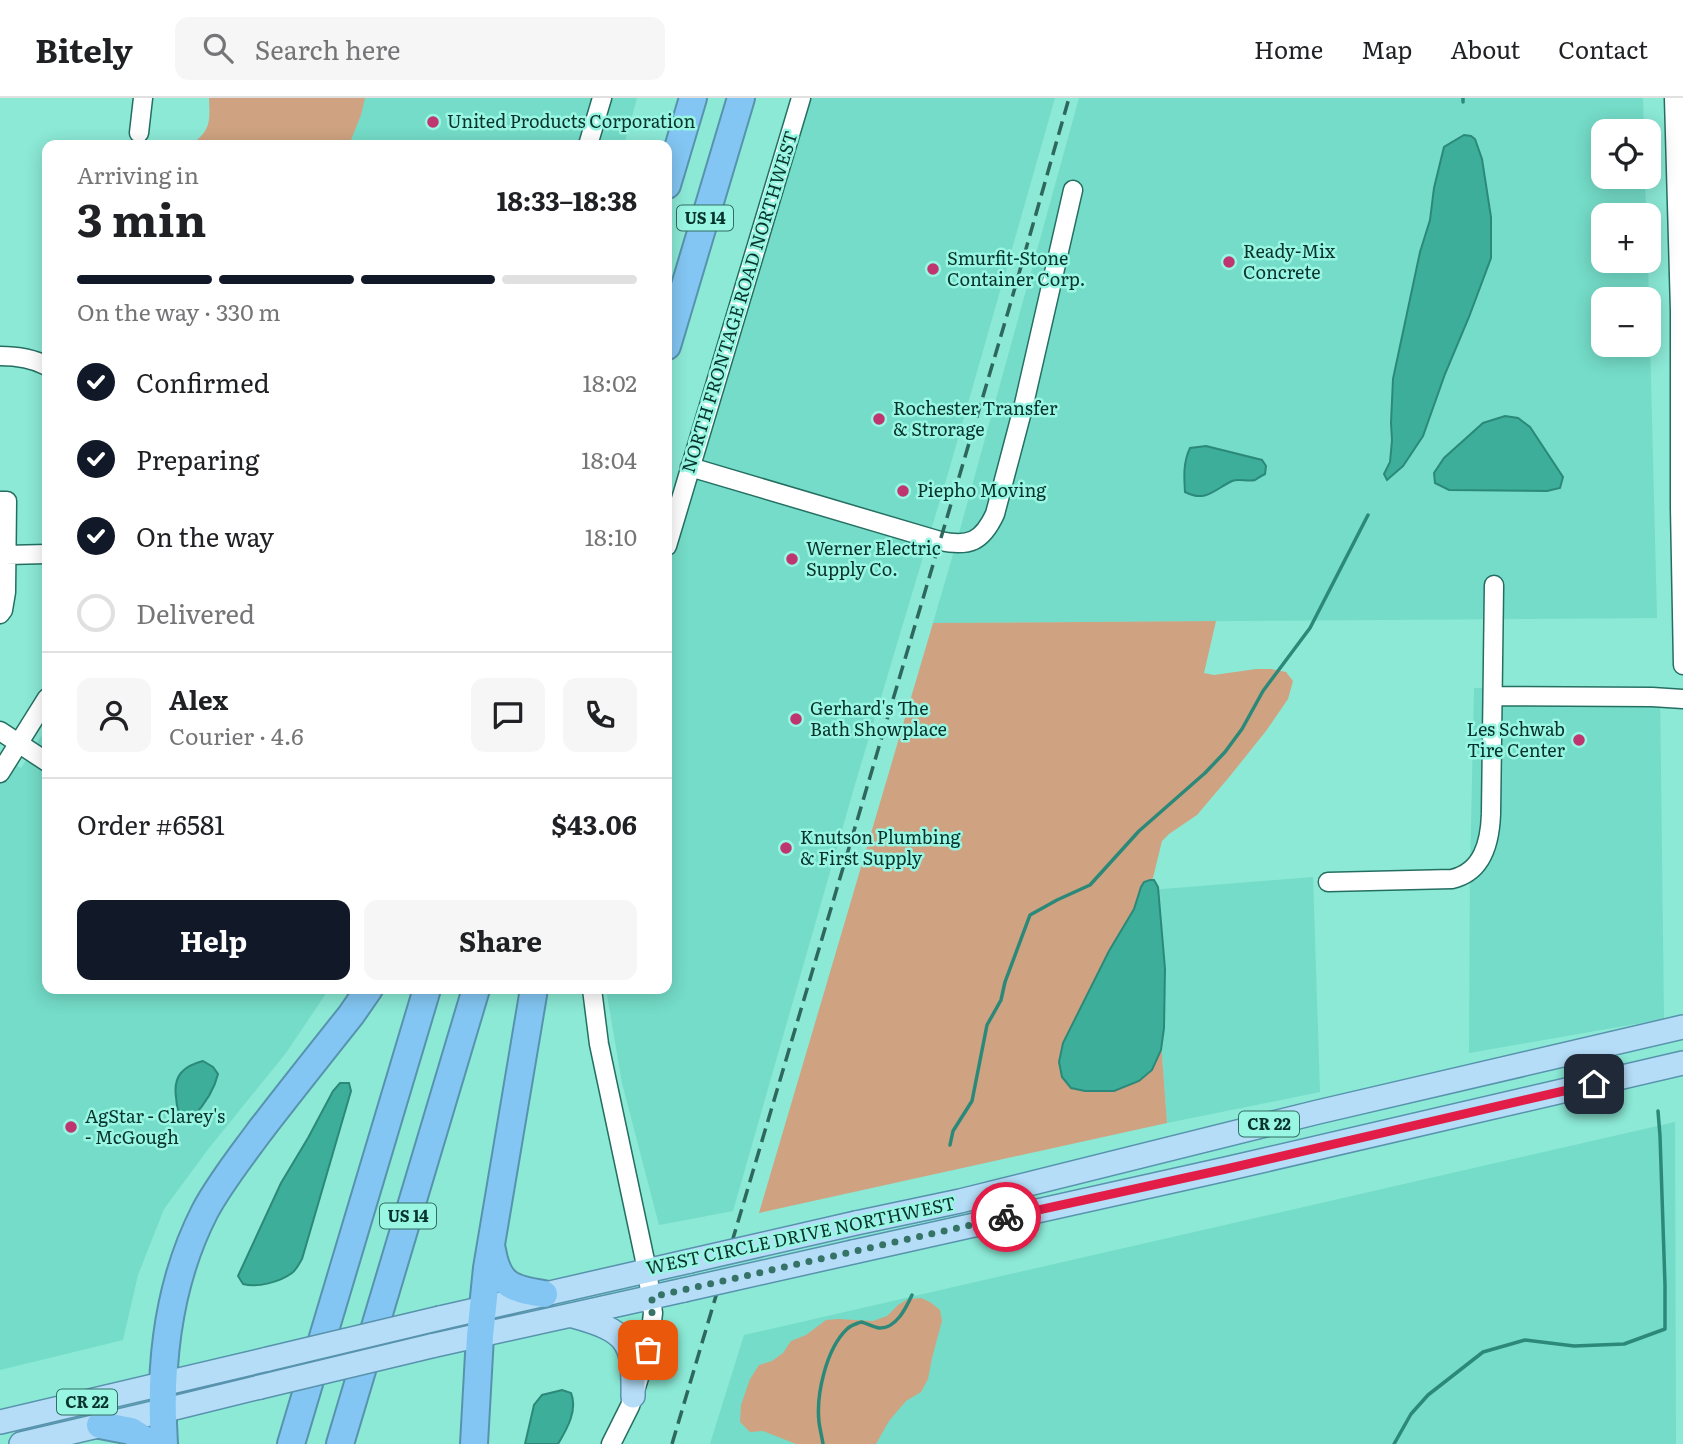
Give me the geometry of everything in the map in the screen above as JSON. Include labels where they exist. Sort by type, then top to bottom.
[{"type":"highway","name":"US 14","points":[[672,167],[692,98]]},
{"type":"highway","name":"US 14","points":[[672,331],[741,98]]},
{"type":"highway","points":[[164,1444],[164,1353],[186,1256],[204,1213],[232,1168],[366,994]]},
{"type":"highway","name":"US 14","points":[[292,1444],[426,994]]},
{"type":"highway","name":"US 14","points":[[340,1444],[475,994]]},
{"type":"highway","points":[[474,1444],[482,1308],[533,994]]},
{"type":"highway","points":[[491,1241],[495,1265],[502,1279],[517,1288],[544,1294]]},
{"type":"highway","points":[[100,1425],[131,1431],[151,1444]]},
{"type":"main road","name":"WEST CIRCLE DRIVE NORTHWEST","points":[[0,1422],[647,1270],[960,1201],[1305,1115],[1683,1027]]},
{"type":"main road","name":"WEST CIRCLE DRIVE NORTHWEST","points":[[21,1444],[431,1346],[1226,1169],[1683,1063]]},
{"type":"main road","points":[[570,1315],[601,1325],[620,1336],[632,1362],[633,1396]]},
{"type":"street","points":[[139,133],[143,98]]},
{"type":"street","points":[[589,140],[602,98]]},
{"type":"street","name":"NORTH FRONTAGE ROAD NORTHWEST","points":[[672,529],[801,98]]},
{"type":"street","points":[[1674,98],[1683,344]]},
{"type":"street","points":[[690,467],[940,541],[956,544],[975,541],[990,525],[995,514],[1024,404],[1073,190]]},
{"type":"street","points":[[1682,311],[1680,508],[1683,665]]},
{"type":"street","points":[[0,356],[32,359],[42,364]]},
{"type":"street","points":[[0,501],[6,501],[6,592],[0,614]]},
{"type":"street","points":[[4,545],[42,553]]},
{"type":"street","points":[[1328,882],[1440,881],[1461,877],[1476,865],[1489,841],[1490,828],[1493,585]]},
{"type":"street","points":[[1493,696],[1683,699]]},
{"type":"street","points":[[0,773],[42,706]]},
{"type":"street","points":[[0,731],[42,759]]},
{"type":"street","points":[[593,994],[599,1044],[647,1270],[653,1313],[650,1339],[633,1396],[611,1444]]},
{"type":"shaded area","points":[[209,98],[365,98],[351,140],[196,140],[206,130]]},
{"type":"shaded area","points":[[311,98],[637,98],[625,140],[286,140]]},
{"type":"shaded area","points":[[810,98],[1055,98],[733,1211],[659,1225],[622,1083],[607,994],[672,994],[672,556]]},
{"type":"shaded area","points":[[1079,98],[1643,98],[1644,119],[1591,119],[1591,189],[1645,189],[1646,203],[1591,203],[1591,273],[1648,273],[1649,287],[1591,287],[1591,357],[1650,357],[1657,618],[933,623]]},
{"type":"shaded area","points":[[1464,135],[1475,139],[1482,159],[1491,217],[1491,258],[1423,436],[1403,466],[1387,480],[1384,474],[1390,462],[1393,379],[1420,252],[1430,220],[1434,188],[1444,147]]},
{"type":"shaded area","points":[[1505,416],[1518,418],[1530,427],[1563,477],[1560,488],[1547,491],[1449,490],[1435,483],[1434,473],[1444,458],[1483,423]]},
{"type":"shaded area","points":[[1206,446],[1262,460],[1266,466],[1265,474],[1255,480],[1232,481],[1205,495],[1185,492],[1185,465],[1190,448]]},
{"type":"shaded area","points":[[1216,621],[1204,673],[1214,675],[1271,669],[1286,672],[1293,681],[1288,699],[1230,776],[1197,815],[1162,841],[1150,890],[1167,1123],[759,1213],[933,623]]},
{"type":"shaded area","points":[[1474,688],[1660,689],[1664,1019],[1469,1053]]},
{"type":"shaded area","points":[[42,735],[42,994],[326,994],[286,1053],[209,1148],[164,1209],[138,1275],[123,1340],[0,1370],[0,755],[21,768]]},
{"type":"shaded area","points":[[1313,877],[1320,1092],[1167,1123],[1150,890]]},
{"type":"shaded area","points":[[1154,880],[1158,887],[1165,969],[1161,1050],[1152,1070],[1139,1081],[1114,1091],[1071,1088],[1062,1077],[1059,1062],[1063,1043],[1109,951],[1134,909],[1141,887],[1144,882]]},
{"type":"shaded area","points":[[203,1061],[218,1074],[216,1080],[208,1097],[193,1117],[183,1118],[178,1111],[176,1083],[185,1069]]},
{"type":"shaded area","points":[[340,1083],[349,1083],[351,1091],[302,1259],[294,1271],[281,1279],[261,1285],[243,1284],[238,1276],[281,1183]]},
{"type":"shaded area","points":[[1675,1122],[1676,1444],[710,1444],[744,1335]]},
{"type":"shaded area","points":[[921,1298],[940,1310],[942,1321],[928,1379],[921,1392],[906,1401],[889,1421],[876,1444],[796,1444],[763,1431],[750,1432],[740,1422],[741,1405],[750,1379],[759,1365],[772,1361],[783,1353],[791,1341],[806,1335],[826,1320],[873,1321],[887,1316],[908,1299]]},
{"type":"shaded area","points":[[562,1390],[571,1393],[573,1406],[568,1426],[558,1444],[525,1444],[534,1405],[542,1395]]},
{"type":"waterway","points":[[950,1145],[953,1131],[972,1101],[987,1025],[1001,1000],[1030,915],[1090,885],[1139,831],[1225,752],[1242,729],[1263,691],[1310,628],[1368,515]]},
{"type":"waterway","points":[[1394,1444],[1411,1414],[1428,1395],[1483,1352],[1525,1340],[1574,1346],[1624,1344],[1665,1329],[1658,1111]]},
{"type":"waterway","points":[[823,1444],[819,1399],[833,1348],[847,1329],[861,1322],[879,1328],[890,1325],[900,1317],[912,1295]]},
{"type":"railway","points":[[672,1444],[1069,98]]},
{"type":"way so far","points":[[648,1350],[653,1313],[652,1297],[1006,1217]]},
{"type":"place","name":"United Products Corporation","points":[[433,122]]},
{"type":"place","name":"Ready-Mix Concrete","points":[[1229,262]]},
{"type":"place","name":"Smurfit-Stone Container Corp.","points":[[933,269]]},
{"type":"place","name":"Rochester Transfer & Strorage","points":[[879,419]]},
{"type":"place","name":"Piepho Moving","points":[[903,491]]},
{"type":"place","name":"Werner Electric Supply Co.","points":[[792,559]]},
{"type":"place","name":"Gerhard's The Bath Showplace","points":[[796,719]]},
{"type":"place","name":"Les Schwab Tire Center","points":[[1579,740]]},
{"type":"place","name":"Knutson Plumbing & First Supply","points":[[786,848]]},
{"type":"place","name":"AgStar - Clarey's - McGough","points":[[71,1127]]},
{"type":"route","points":[[1006,1217],[1594,1084]]}]
